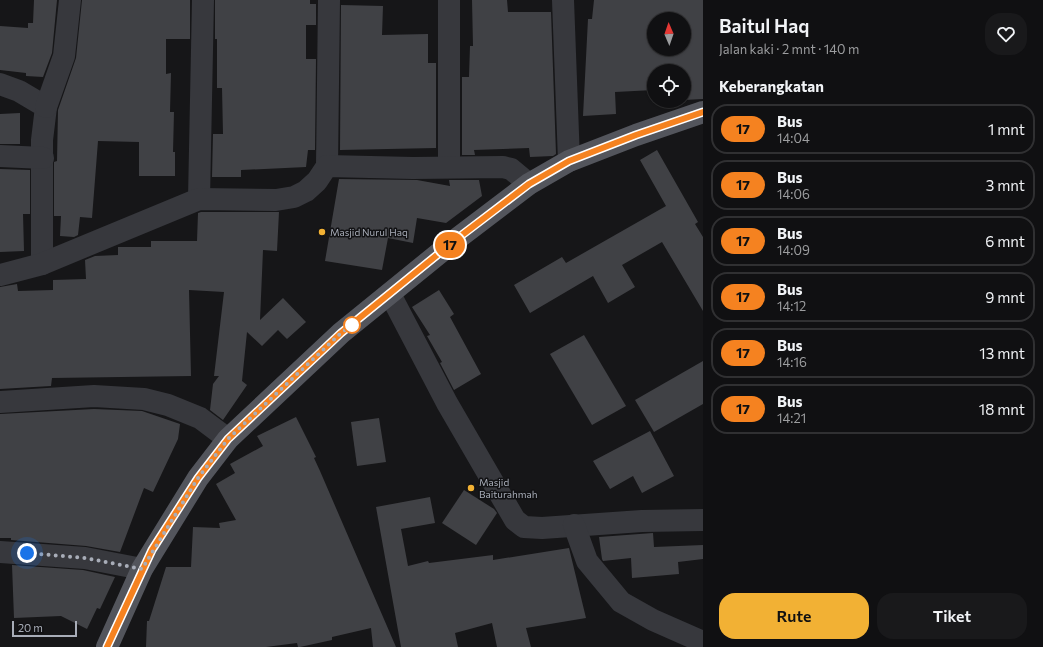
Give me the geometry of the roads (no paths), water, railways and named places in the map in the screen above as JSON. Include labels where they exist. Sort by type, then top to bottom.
[{"type":"main road","points":[[107,647],[142,569],[198,478],[228,439],[341,333],[458,238],[529,184],[569,161],[636,135],[703,112]]},
{"type":"street","points":[[42,264],[42,140],[46,107],[64,56],[70,0]]},
{"type":"street","points":[[199,199],[203,0]]},
{"type":"street","points":[[0,276],[42,264],[199,199],[276,200],[294,197],[306,191],[317,181],[327,166],[329,0]]},
{"type":"street","points":[[449,0],[449,167]]},
{"type":"street","points":[[563,0],[569,161]]},
{"type":"street","points":[[0,84],[19,91],[46,107]]},
{"type":"street","points":[[0,156],[43,158]]},
{"type":"street","points":[[327,166],[413,168],[503,167],[511,169],[529,184]]},
{"type":"street","points":[[390,294],[447,403],[515,520],[524,527],[642,521],[703,520]]},
{"type":"street","points":[[0,402],[94,396],[144,398],[168,404],[200,418],[228,439]]},
{"type":"street","points":[[574,525],[587,561],[621,602],[653,620],[703,642]]},
{"type":"street","points":[[0,552],[85,558],[142,569]]},
{"type":"place","name":"Masjid Nurul Haq","points":[[322,232]]},
{"type":"place","name":"Masjid Baiturahmah","points":[[471,488]]}]
